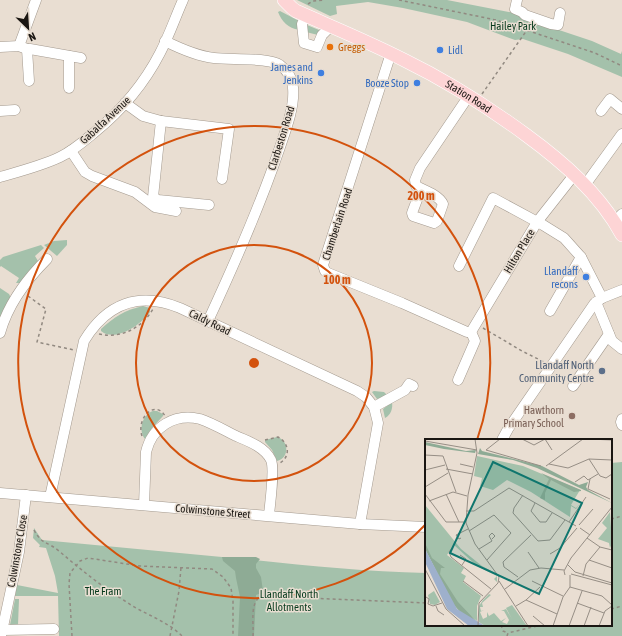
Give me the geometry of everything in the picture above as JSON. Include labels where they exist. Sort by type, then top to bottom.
[{"type":"main road","name":"Station Road","points":[[284,0],[292,8],[306,10],[331,26],[416,66],[472,99],[532,140],[585,185],[603,206],[620,217],[622,235]]},
{"type":"street","points":[[29,81],[23,48],[36,0]]},
{"type":"street","name":"Gabalfa Avenue","points":[[0,177],[46,163],[71,151],[102,126],[125,103],[142,82],[153,65],[165,42],[183,0]]},
{"type":"street","points":[[517,0],[515,9],[525,15],[551,24],[558,25],[560,14]]},
{"type":"street","points":[[306,10],[302,24],[304,43],[317,46],[322,35],[331,26]]},
{"type":"street","name":"Clarbeston Road","points":[[165,42],[206,57],[277,63],[287,71],[293,87],[292,105],[283,138],[266,188],[208,321]]},
{"type":"street","points":[[0,47],[23,48],[81,58]]},
{"type":"street","name":"Chamberlain Road","points":[[391,53],[324,268],[332,275],[472,330]]},
{"type":"street","points":[[69,56],[69,88]]},
{"type":"street","points":[[418,186],[420,168],[472,99]]},
{"type":"street","points":[[601,111],[610,99],[622,109]]},
{"type":"street","points":[[125,103],[143,116],[161,121],[229,129],[222,179]]},
{"type":"street","points":[[0,111],[15,110]]},
{"type":"street","points":[[161,121],[152,197],[158,200],[209,205]]},
{"type":"street","points":[[585,185],[622,134]]},
{"type":"street","points":[[71,151],[85,172],[135,192],[155,207],[176,211]]},
{"type":"street","name":"Hilton Place","points":[[472,330],[537,222],[574,175]]},
{"type":"street","points":[[459,266],[493,198],[561,235],[581,257],[599,300],[609,334],[614,344],[622,349]]},
{"type":"street","points":[[550,311],[581,257]]},
{"type":"street","points":[[0,333],[9,310],[20,290],[47,259]]},
{"type":"street","points":[[503,439],[551,366],[599,300],[622,290]]},
{"type":"street","name":"Caldy Road","points":[[50,497],[84,341],[105,316],[120,306],[137,300],[158,300],[180,308],[361,393],[374,407]]},
{"type":"street","points":[[458,380],[475,341],[472,330]]},
{"type":"street","points":[[573,386],[609,334]]},
{"type":"street","points":[[360,524],[378,428],[374,407],[405,390],[409,384],[413,386]]},
{"type":"street","points":[[144,505],[146,452],[149,443],[159,428],[168,422],[187,418],[200,419],[255,445],[268,456],[272,466],[269,515]]},
{"type":"street","points":[[622,419],[622,425]]},
{"type":"street","name":"Colwinstone Street","points":[[0,493],[360,524],[425,527]]},
{"type":"street","name":"Colwinstone Close","points":[[26,495],[19,552],[2,633],[54,629]]},
{"type":"path","points":[[306,10],[313,1],[325,0]]},
{"type":"path","points":[[399,0],[496,20],[595,53],[622,66]]},
{"type":"path","points":[[472,99],[527,30]]},
{"type":"path","points":[[20,290],[46,308],[37,342],[81,352]]},
{"type":"path","points":[[90,332],[113,336],[128,332],[141,324],[148,317],[158,300]]},
{"type":"path","points":[[472,330],[522,351],[551,366]]},
{"type":"path","points":[[149,443],[143,438],[141,432],[144,415],[151,411],[159,410],[163,413],[168,422]]},
{"type":"path","points":[[255,445],[268,438],[274,437],[278,437],[285,442],[288,451],[286,457],[283,461],[272,466]]},
{"type":"path","points":[[612,519],[622,516]]},
{"type":"path","points":[[34,530],[42,541],[57,550],[75,566],[125,602],[171,627],[182,636]]},
{"type":"path","points":[[72,636],[69,584],[70,573],[80,561],[88,558],[140,566],[212,569],[223,577],[230,588],[233,601],[233,636]]},
{"type":"path","points":[[170,636],[179,591],[181,567]]},
{"type":"path","points":[[253,636],[254,605],[257,598],[262,596],[425,603]]},
{"type":"path","points":[[612,609],[622,606]]},
{"type":"path","points":[[501,626],[503,631],[508,634]]},
{"type":"path","points":[[507,636],[508,634],[529,626]]},
{"type":"green space","name":"Hailey Park","points":[[297,0],[447,0],[519,14],[523,18],[592,41],[621,54],[622,51],[622,77],[568,54],[523,39],[515,40],[467,22],[368,2],[336,6],[337,14],[330,16]]},
{"type":"green space","points":[[280,11],[299,21],[299,30],[292,28],[284,22],[278,12]]},
{"type":"green space","points":[[307,25],[319,30],[318,35],[306,32]]},
{"type":"green space","points":[[67,240],[67,245],[57,256],[44,245],[54,241]]},
{"type":"green space","points":[[41,245],[44,248],[35,256],[38,264],[20,283],[16,283],[19,278],[1,266],[0,267],[0,260],[3,257]]},
{"type":"green space","points":[[0,288],[9,294],[11,298],[0,321]]},
{"type":"green space","points":[[143,306],[150,308],[150,312],[135,326],[113,335],[101,331],[101,329],[120,314]]},
{"type":"green space","points":[[372,392],[384,392],[388,396],[377,399]]},
{"type":"green space","points":[[392,402],[391,411],[385,418],[383,409]]},
{"type":"green space","points":[[153,411],[163,414],[163,416],[152,428],[145,439],[142,431],[142,423],[146,416]]},
{"type":"green space","points":[[277,437],[286,445],[286,453],[277,461],[265,440]]},
{"type":"green space","points":[[622,462],[622,636],[59,636],[58,596],[15,596],[17,585],[58,593],[55,576],[46,548],[39,547],[40,545],[33,538],[34,528],[42,540],[222,557],[253,558],[253,560],[340,568],[425,573],[425,626],[612,626],[612,463]]},
{"type":"green space","points":[[222,557],[256,557],[260,559],[256,564],[256,568],[261,577],[263,591],[256,595],[254,636],[238,636],[240,597],[235,571],[223,561]]},
{"type":"green space","points":[[15,599],[19,599],[18,625],[10,625]]},
{"type":"place","name":"Greggs","points":[[330,47]]},
{"type":"place","name":"Lidl","points":[[440,50]]},
{"type":"place","name":"James and Jenkins","points":[[321,73]]},
{"type":"place","name":"Booze Stop","points":[[417,83]]},
{"type":"place","name":"Llandaff recons","points":[[586,277]]},
{"type":"place","name":"Llandaff North Community Centre","points":[[602,371]]},
{"type":"place","name":"Hawthorn Primary School","points":[[572,416]]},
{"type":"park label","name":"The Fram","points":[[103,591]]},
{"type":"park label","name":"Llandaff North Allotments","points":[[289,600]]}]
